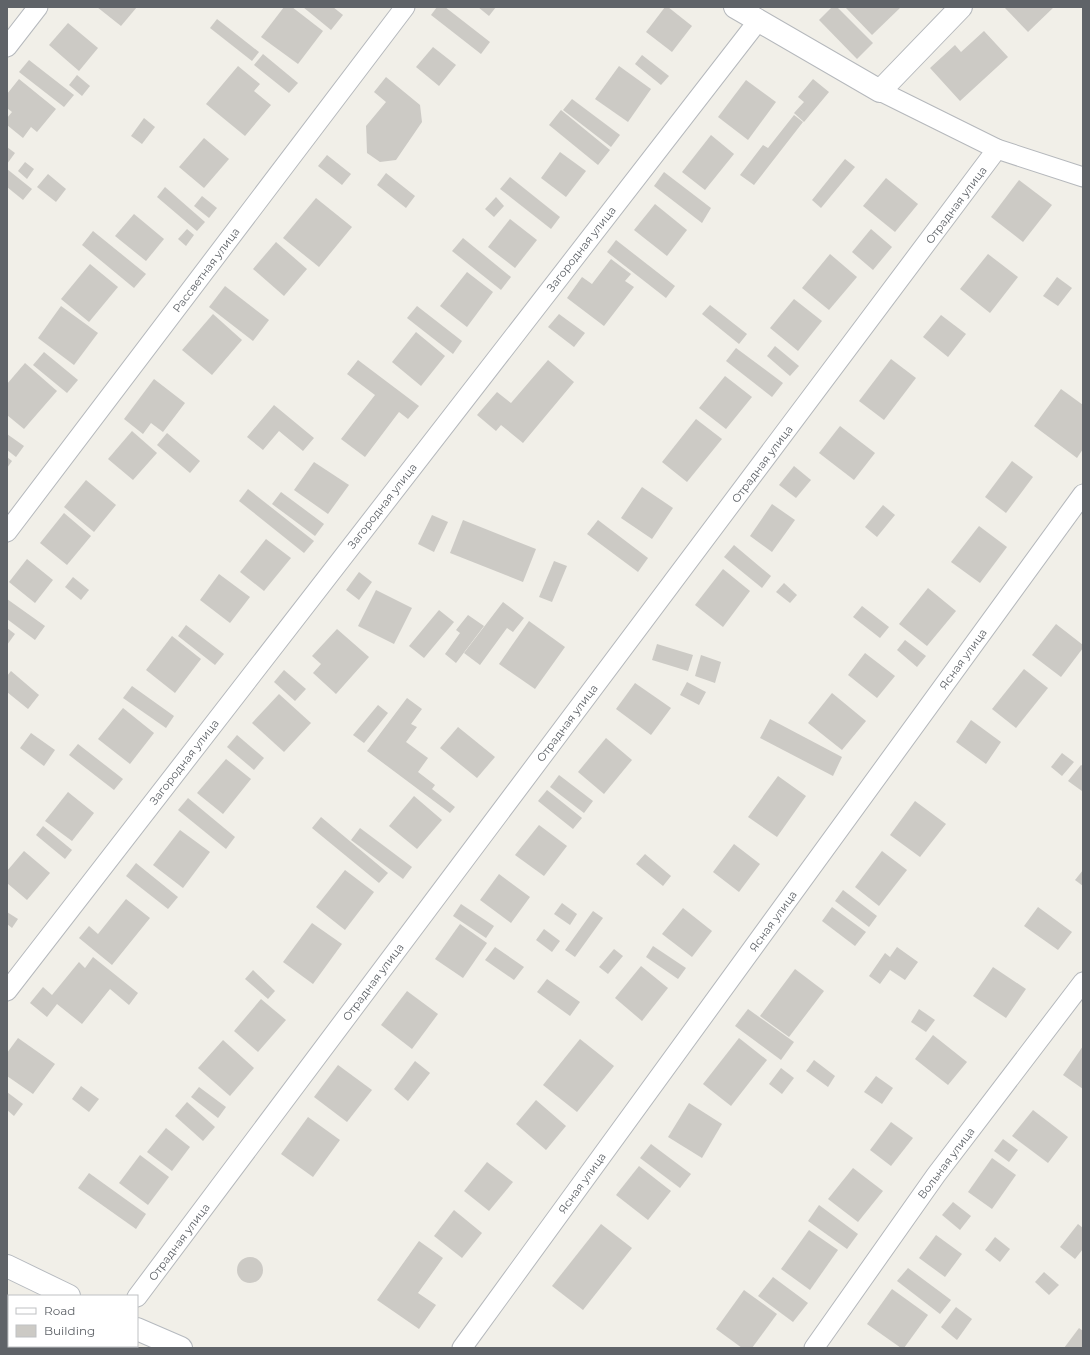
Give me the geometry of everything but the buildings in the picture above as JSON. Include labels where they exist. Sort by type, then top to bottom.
[{"type":"street","points":[[7,47],[38,7]]},
{"type":"street","name":"Рассветная улица","points":[[7,532],[405,7]]},
{"type":"street","points":[[735,7],[880,91],[998,149],[1083,177]]},
{"type":"street","points":[[880,91],[961,7]]},
{"type":"street","name":"Загородная улица","points":[[7,991],[758,21]]},
{"type":"street","name":"Отрадная улица","points":[[138,1296],[998,149]]},
{"type":"street","name":"Ясная улица","points":[[462,1348],[1083,494]]},
{"type":"street","name":"Вольная улица","points":[[814,1348],[936,1175],[1083,982]]},
{"type":"street","points":[[7,1266],[67,1295]]},
{"type":"street","points":[[138,1329],[181,1348]]}]
